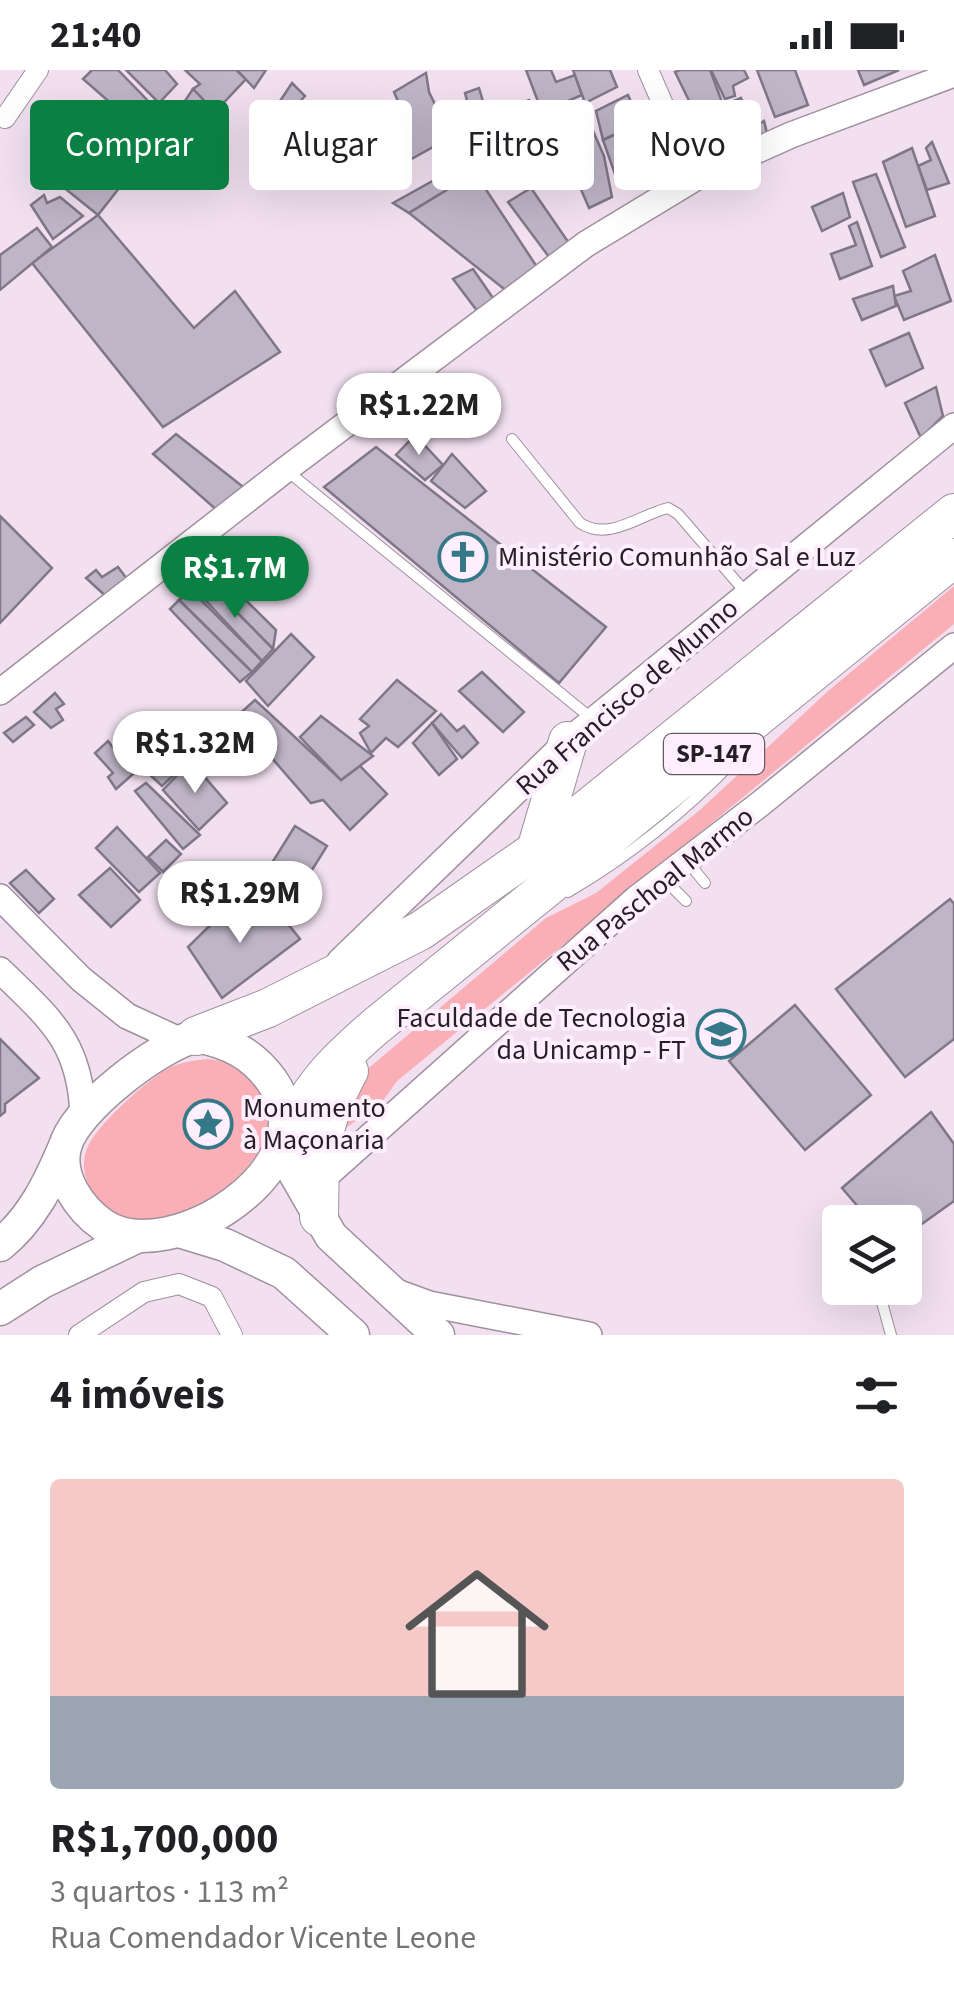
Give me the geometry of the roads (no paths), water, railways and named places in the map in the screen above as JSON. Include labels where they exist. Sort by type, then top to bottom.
[{"type":"highway","name":"SP-147","points":[[188,1038],[315,985],[420,931],[536,850],[954,513]]},
{"type":"highway","name":"SP-147","points":[[283,1145],[303,1102],[328,1068],[376,1026],[954,558]]},
{"type":"highway","points":[[536,850],[581,731]]},
{"type":"highway","points":[[319,1200],[320,1148],[326,1115],[376,1026]]},
{"type":"main road","points":[[188,1038],[240,1048],[261,1066],[276,1088],[285,1114],[283,1145],[319,1200],[331,1236],[438,1335]]},
{"type":"main road","name":"SP-147","points":[[0,1245],[18,1230],[49,1184],[64,1146],[83,1118],[113,1085],[188,1038]]},
{"type":"main road","name":"SP-147","points":[[0,1309],[42,1282],[136,1237],[179,1231],[223,1212],[259,1181],[283,1145]]},
{"type":"main road","points":[[64,1146],[65,1172],[74,1196],[90,1216],[111,1231],[136,1237]]},
{"type":"main road","points":[[179,1231],[225,1244],[284,1273],[353,1335]]},
{"type":"street","points":[[5,118],[38,70]]},
{"type":"street","points":[[648,70],[661,100]]},
{"type":"street","points":[[761,149],[954,74]]},
{"type":"street","points":[[0,692],[285,470],[586,244],[675,190]]},
{"type":"street","name":"Rua Francisco de Munno","points":[[315,985],[581,731],[954,426]]},
{"type":"street","name":"Rua Paschoal Marmo","points":[[319,1200],[662,878],[760,804],[954,646]]},
{"type":"street","points":[[0,897],[81,979],[126,1016],[188,1038]]},
{"type":"street","points":[[0,970],[60,1032],[76,1060],[83,1118]]},
{"type":"street","points":[[78,1335],[144,1292],[179,1284],[212,1297],[232,1335]]},
{"type":"street","points":[[391,1290],[429,1304],[589,1335]]},
{"type":"lane","points":[[512,438],[580,524],[593,532],[609,531],[668,508],[747,595]]},
{"type":"lane","points":[[285,470],[581,731]]},
{"type":"lane","points":[[770,723],[824,665]]},
{"type":"lane","points":[[473,948],[612,866],[715,782],[756,738]]},
{"type":"lane","points":[[686,859],[706,883]]},
{"type":"lane","points":[[662,878],[686,901]]},
{"type":"lane","points":[[883,1305],[892,1335]]},
{"type":"place","name":"Ministério Comunhão Sal e Luz","points":[[463,557]]},
{"type":"place","name":"Faculdade de Tecnologia da Unicamp - FT","points":[[721,1034]]},
{"type":"place","name":"Monumento à Maçonaria","points":[[208,1124]]}]
